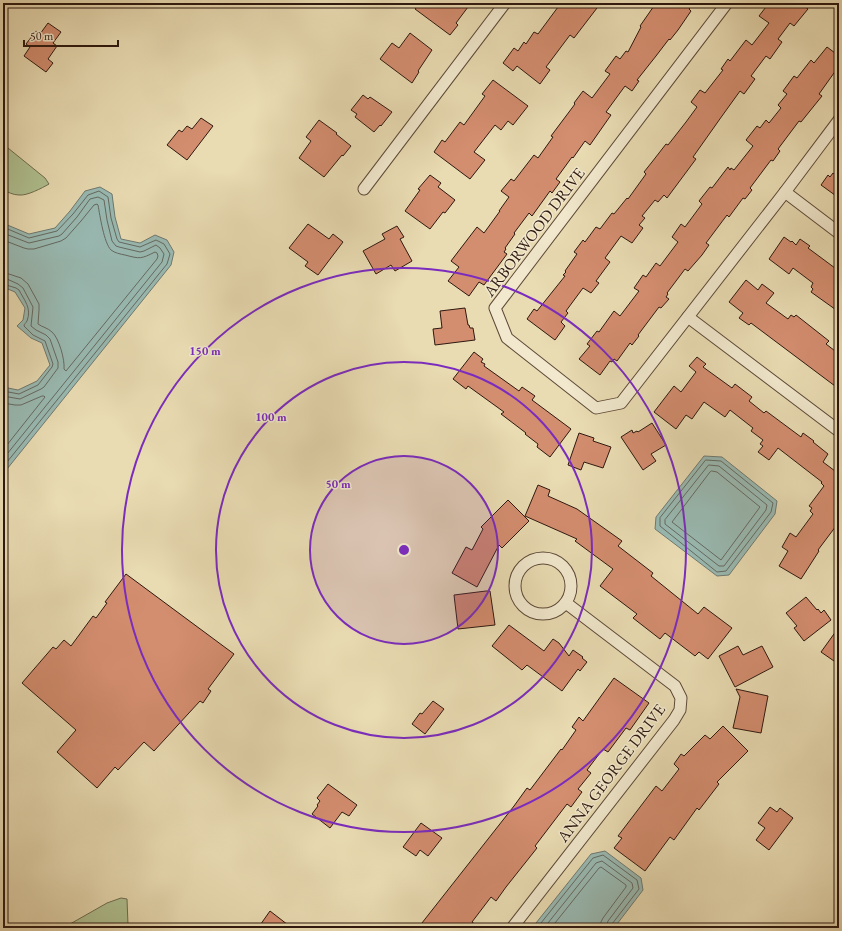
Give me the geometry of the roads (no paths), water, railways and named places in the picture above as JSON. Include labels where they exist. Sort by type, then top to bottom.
[{"type":"street","points":[[364,189],[505,3]]},
{"type":"street","name":"ARBORWOOD DRIVE","points":[[727,3],[495,308],[507,338],[596,408],[621,403],[839,120]]},
{"type":"street","points":[[785,192],[839,233]]},
{"type":"street","points":[[688,317],[839,431]]},
{"type":"street","points":[[549,558],[562,564],[570,576],[571,583],[571,590],[566,603],[555,612],[548,614],[534,613],[527,610],[518,599],[515,592],[515,578],[518,571],[528,562],[535,559],[549,558]]},
{"type":"street","name":"ANNA GEORGE DRIVE","points":[[512,928],[674,720],[680,710],[681,698],[675,686],[566,603]]},
{"type":"water","points":[[100,187],[112,194],[115,217],[121,239],[140,243],[155,235],[167,240],[174,252],[171,265],[3,474],[3,387],[18,390],[37,381],[50,365],[42,343],[31,338],[17,326],[23,320],[25,308],[15,292],[3,287],[3,222],[29,234],[55,228],[85,191]]},
{"type":"water","points":[[704,456],[722,457],[777,501],[775,514],[729,575],[717,576],[655,529],[656,517]]},
{"type":"water","points":[[605,851],[641,878],[643,890],[614,928],[532,928],[591,854]]}]
